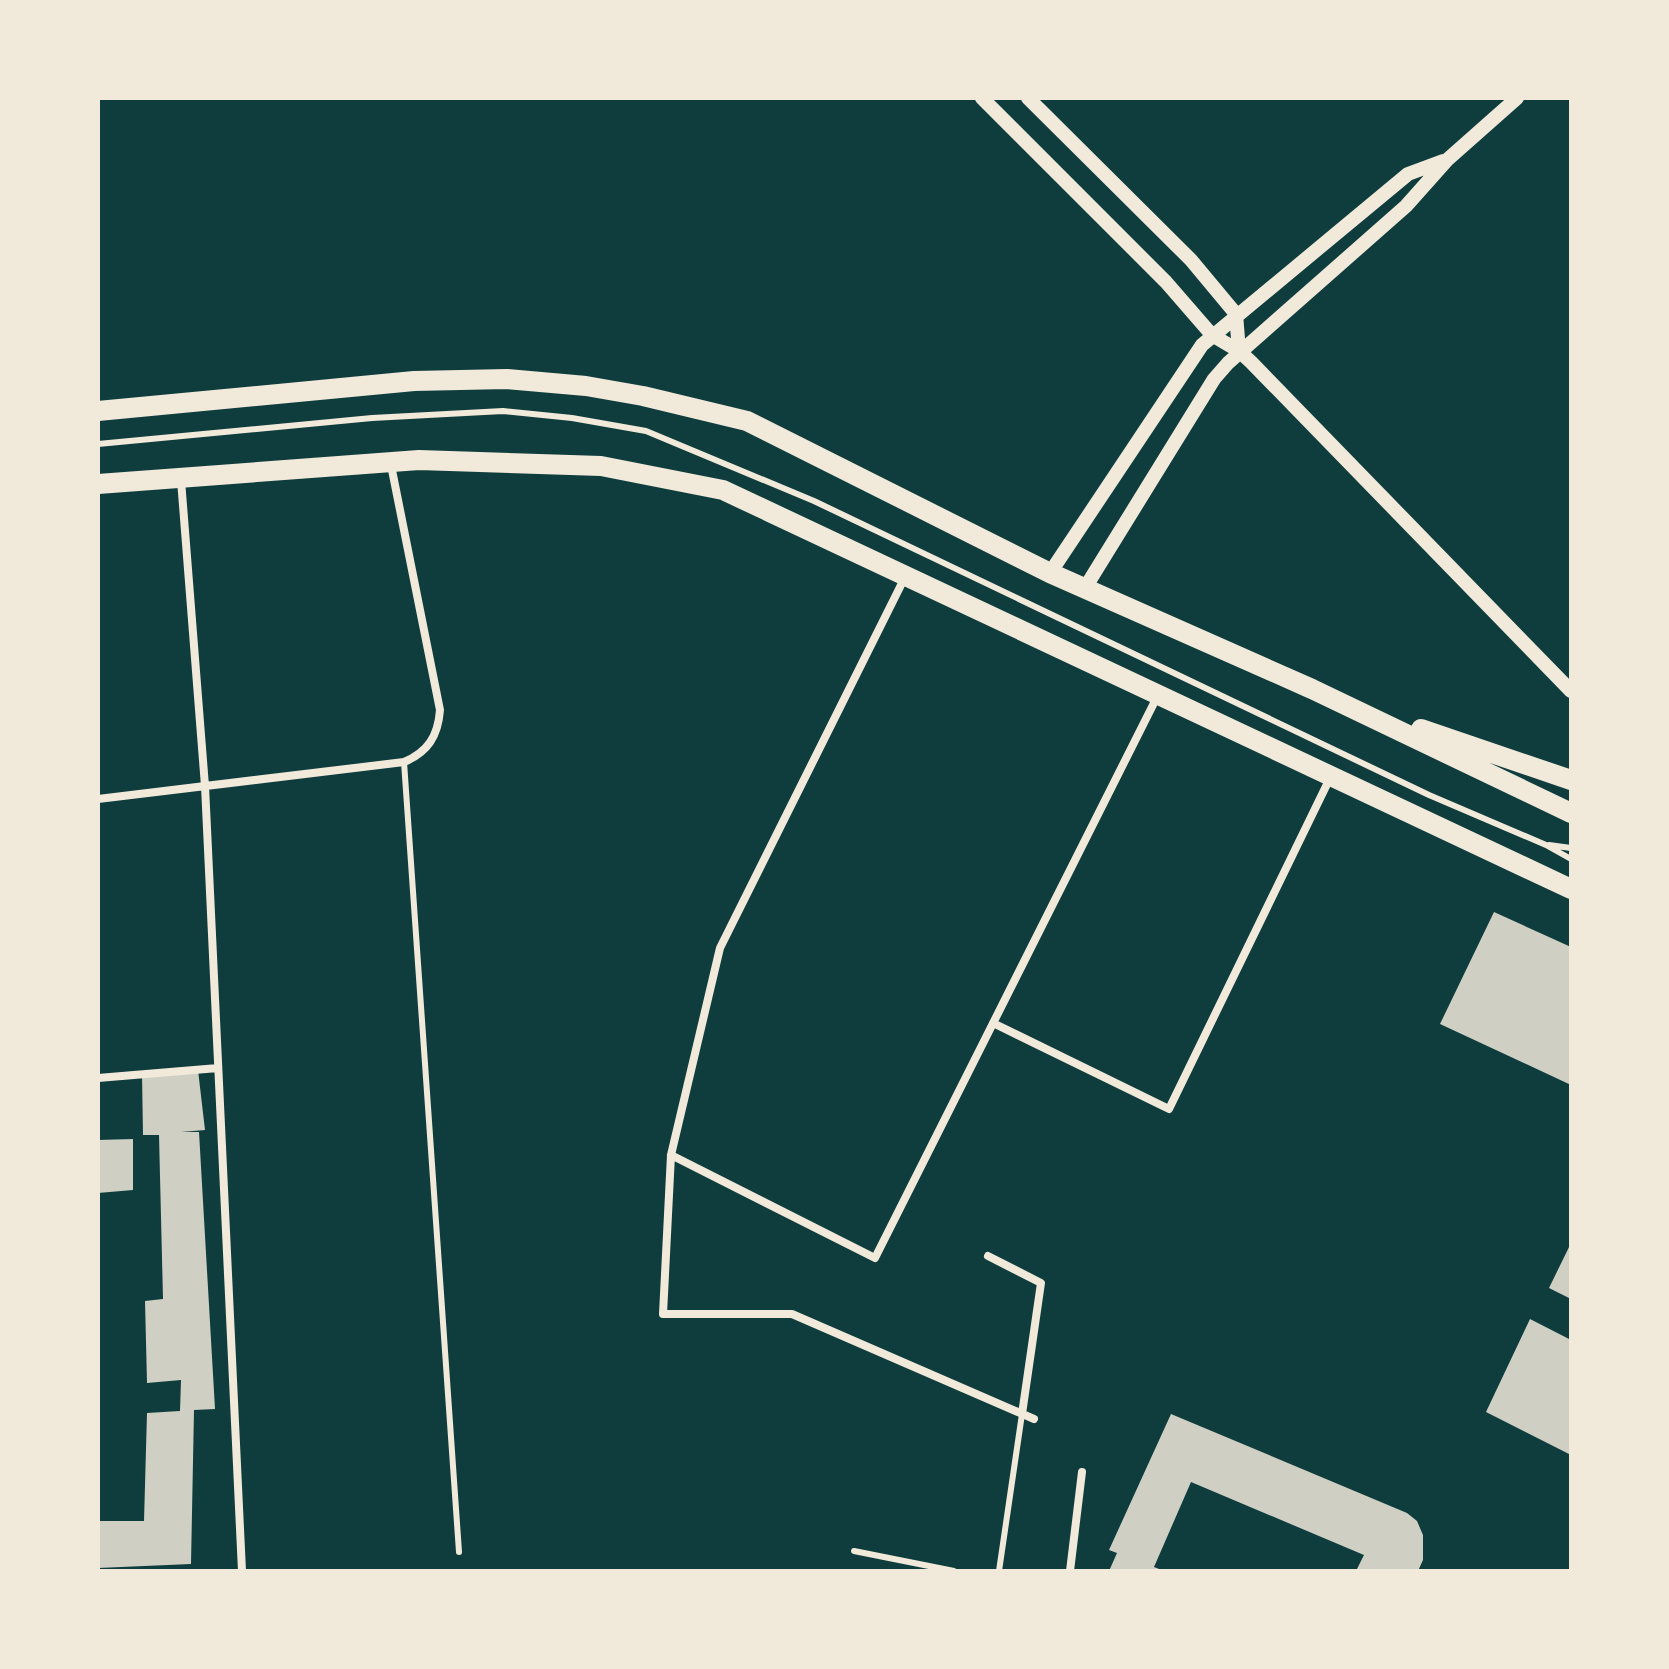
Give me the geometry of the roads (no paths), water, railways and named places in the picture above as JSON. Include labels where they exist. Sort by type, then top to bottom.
[{"type":"main road","points":[[98,411],[414,381],[507,379],[586,386],[747,421],[1050,573],[1312,689],[1571,813]]},
{"type":"main road","points":[[98,484],[419,460],[601,466],[723,490],[1571,889]]},
{"type":"main road","points":[[1312,689],[1503,759],[1571,780]]},
{"type":"street","points":[[982,98],[1166,282],[1212,335],[1239,351],[1571,691]]},
{"type":"street","points":[[1028,98],[1191,260],[1236,314],[1239,351]]},
{"type":"street","points":[[1085,588],[1214,379],[1239,351],[1406,206],[1447,160],[1517,98]]},
{"type":"street","points":[[1050,573],[1191,357],[1212,335],[1408,174],[1447,160]]},
{"type":"street","points":[[98,799],[404,762],[418,756],[432,743],[439,727],[440,710],[390,462]]},
{"type":"street","points":[[181,480],[205,786],[242,1571]]},
{"type":"street","points":[[906,576],[720,948],[671,1155],[663,1314],[792,1314],[1034,1419]]},
{"type":"street","points":[[671,1155],[875,1258],[1158,695]]},
{"type":"street","points":[[993,1023],[1169,1109],[1331,776]]},
{"type":"street","points":[[98,1078],[218,1068]]},
{"type":"street","points":[[988,1256],[1041,1283],[1022,1414]]},
{"type":"street","points":[[1070,1571],[1082,1472]]},
{"type":"lane","points":[[98,444],[372,418],[503,411],[572,418],[646,431],[814,501],[1429,795],[1546,845],[1571,859]]},
{"type":"lane","points":[[404,762],[459,1552]]},
{"type":"lane","points":[[1546,845],[1571,848]]},
{"type":"lane","points":[[999,1571],[1022,1414]]},
{"type":"lane","points":[[854,1551],[954,1571]]}]
